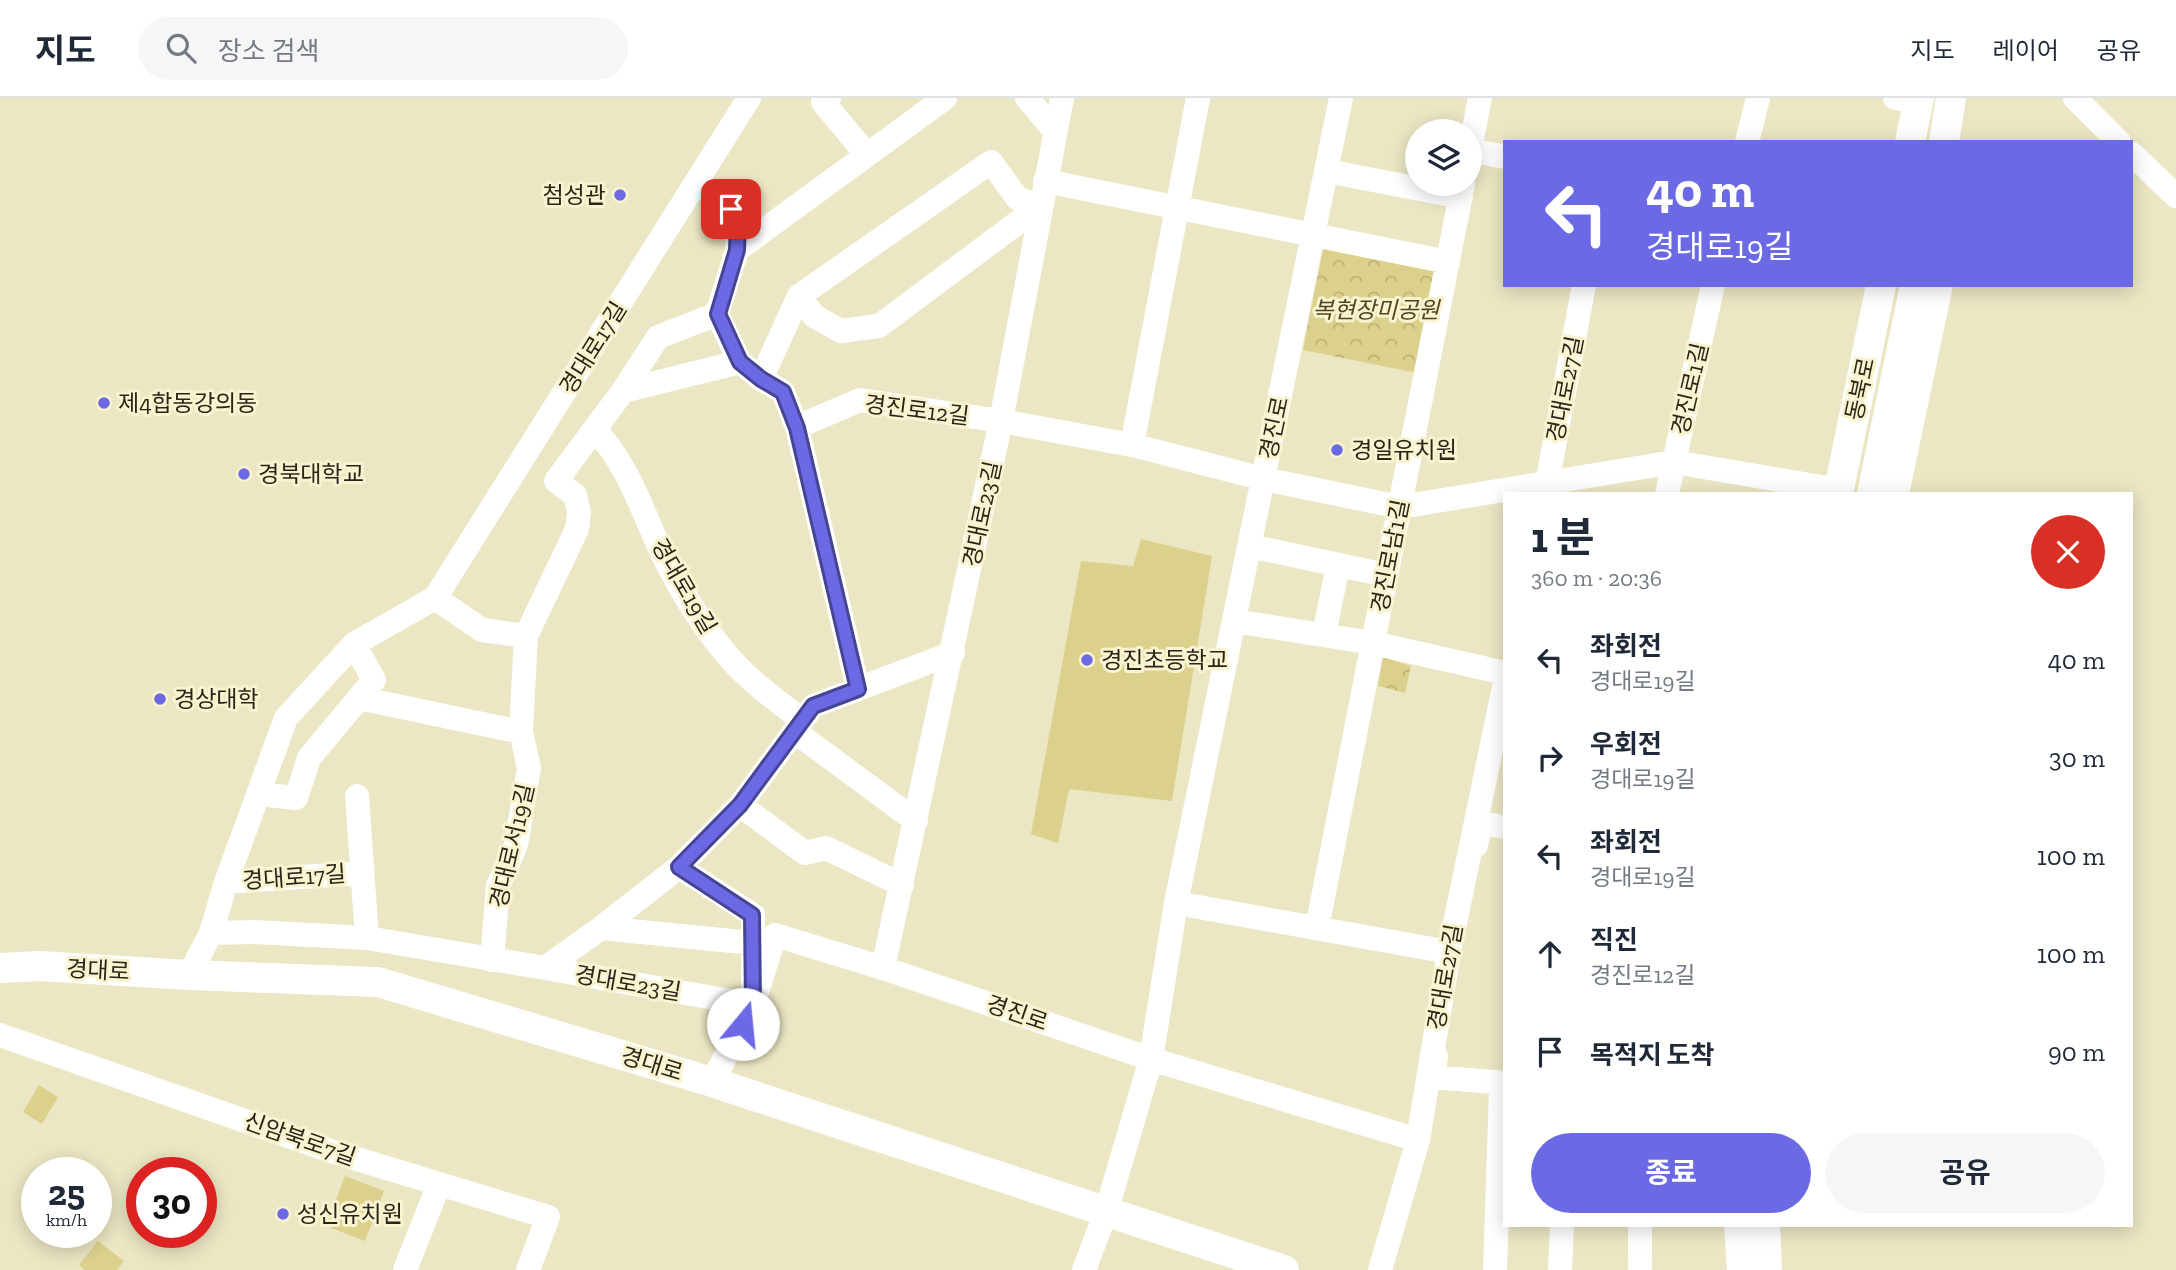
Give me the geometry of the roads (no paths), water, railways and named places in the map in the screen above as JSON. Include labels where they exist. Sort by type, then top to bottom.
[{"type":"main road","points":[[1951,98],[1951,138]]},
{"type":"main road","points":[[1910,140],[1911,99]]},
{"type":"main road","name":"동북로","points":[[1838,492],[1881,287]]},
{"type":"main road","name":"동북로","points":[[1872,492],[1915,287]]},
{"type":"main road","name":"경대로","points":[[0,968],[39,966],[378,982],[712,1082],[1284,1270]]},
{"type":"main road","points":[[1739,1227],[1742,1270]]},
{"type":"main road","points":[[1765,1227],[1767,1270]]},
{"type":"street","name":"경대로17길","points":[[211,933],[226,882],[286,718],[354,644],[435,598],[749,98]]},
{"type":"street","points":[[829,98],[824,102],[867,155]]},
{"type":"street","points":[[737,250],[945,98]]},
{"type":"street","points":[[1027,98],[1054,130]]},
{"type":"street","name":"경대로23길","points":[[883,968],[1002,421],[1062,98]]},
{"type":"street","points":[[1132,445],[1198,98]]},
{"type":"street","name":"경진로","points":[[1084,1270],[1107,1212],[1151,1059],[1176,903],[1341,98]]},
{"type":"street","points":[[1476,119],[1480,98]]},
{"type":"street","points":[[1748,140],[1758,98]]},
{"type":"street","points":[[2075,98],[2117,140]]},
{"type":"street","points":[[1482,152],[1503,157]]},
{"type":"street","points":[[2133,155],[2176,196]]},
{"type":"street","points":[[761,379],[799,296],[991,162],[1018,200],[1043,193],[1177,207],[1448,262]]},
{"type":"street","points":[[1326,171],[1405,182]]},
{"type":"street","points":[[694,186],[723,194],[738,223],[737,250],[718,314],[740,362],[783,392],[797,428],[858,689]]},
{"type":"street","points":[[799,296],[814,316],[841,331],[879,326],[1043,193]]},
{"type":"street","name":"경진로남1길","points":[[1317,928],[1461,196]]},
{"type":"street","name":"경대로27길","points":[[1546,489],[1584,287]]},
{"type":"street","name":"경진로1길","points":[[1667,492],[1713,287]]},
{"type":"street","points":[[1897,492],[1941,287]]},
{"type":"street","points":[[519,465],[556,481],[623,391],[658,337],[718,314]]},
{"type":"street","points":[[623,391],[740,362]]},
{"type":"street","name":"경진로12길","points":[[797,428],[860,400],[1002,421],[1132,445],[1264,479],[1400,507]]},
{"type":"street","name":"경대로19길","points":[[595,430],[606,441],[629,478],[664,558],[694,609],[729,657],[798,725],[858,778],[916,821]]},
{"type":"street","points":[[1522,492],[1674,462],[1838,492]]},
{"type":"street","name":"경대로서19길","points":[[492,960],[498,886],[516,845],[529,768],[521,732],[526,636],[577,528],[579,512],[575,495],[556,481]]},
{"type":"street","points":[[1400,507],[1503,494]]},
{"type":"street","points":[[1250,546],[1386,575]]},
{"type":"street","points":[[1324,635],[1338,565]]},
{"type":"street","points":[[435,598],[482,631],[526,636]]},
{"type":"street","points":[[1234,621],[1373,643],[1503,673]]},
{"type":"street","points":[[259,794],[296,797],[309,758],[374,680],[354,644]]},
{"type":"street","points":[[189,975],[211,933],[254,932],[368,938],[545,968],[679,867],[740,805],[813,706],[953,653]]},
{"type":"street","name":"경대로27길","points":[[1380,1270],[1418,1140],[1449,952],[1503,692]]},
{"type":"street","points":[[359,698],[521,732]]},
{"type":"street","points":[[357,796],[368,938]]},
{"type":"street","points":[[740,805],[805,853],[826,848],[902,885]]},
{"type":"street","points":[[1477,818],[1503,824]]},
{"type":"street","points":[[1503,825],[1481,823],[1433,1077],[1503,1087]]},
{"type":"street","points":[[679,867],[752,915],[753,1005]]},
{"type":"street","name":"경대로17길","points":[[226,882],[362,873]]},
{"type":"street","points":[[1176,903],[1449,952]]},
{"type":"street","points":[[601,928],[752,943]]},
{"type":"street","points":[[712,1082],[753,1005],[775,935],[883,968]]},
{"type":"street","name":"경대로23길","points":[[545,968],[753,1005]]},
{"type":"street","name":"경진로","points":[[883,968],[1151,1059],[1418,1140]]},
{"type":"street","name":"신암북로7길","points":[[0,1035],[334,1152],[548,1217],[528,1270]]},
{"type":"street","points":[[1427,1084],[1503,1087]]},
{"type":"street","points":[[1495,1270],[1503,1107]]},
{"type":"street","points":[[405,1270],[439,1184]]},
{"type":"street","points":[[1560,1270],[1562,1227]]},
{"type":"street","points":[[1640,1227],[1640,1270]]},
{"type":"place","name":"첨성관","points":[[620,195]]},
{"type":"place","name":"제4합동강의동","points":[[104,403]]},
{"type":"place","name":"경일유치원","points":[[1337,450]]},
{"type":"place","name":"경북대학교","points":[[244,474]]},
{"type":"place","name":"경진초등학교","points":[[1087,660]]},
{"type":"place","name":"경상대학","points":[[160,699]]},
{"type":"place","name":"성신유치원","points":[[283,1214]]},
{"type":"park label","name":"복현장미공원","points":[[1376,310]]}]
